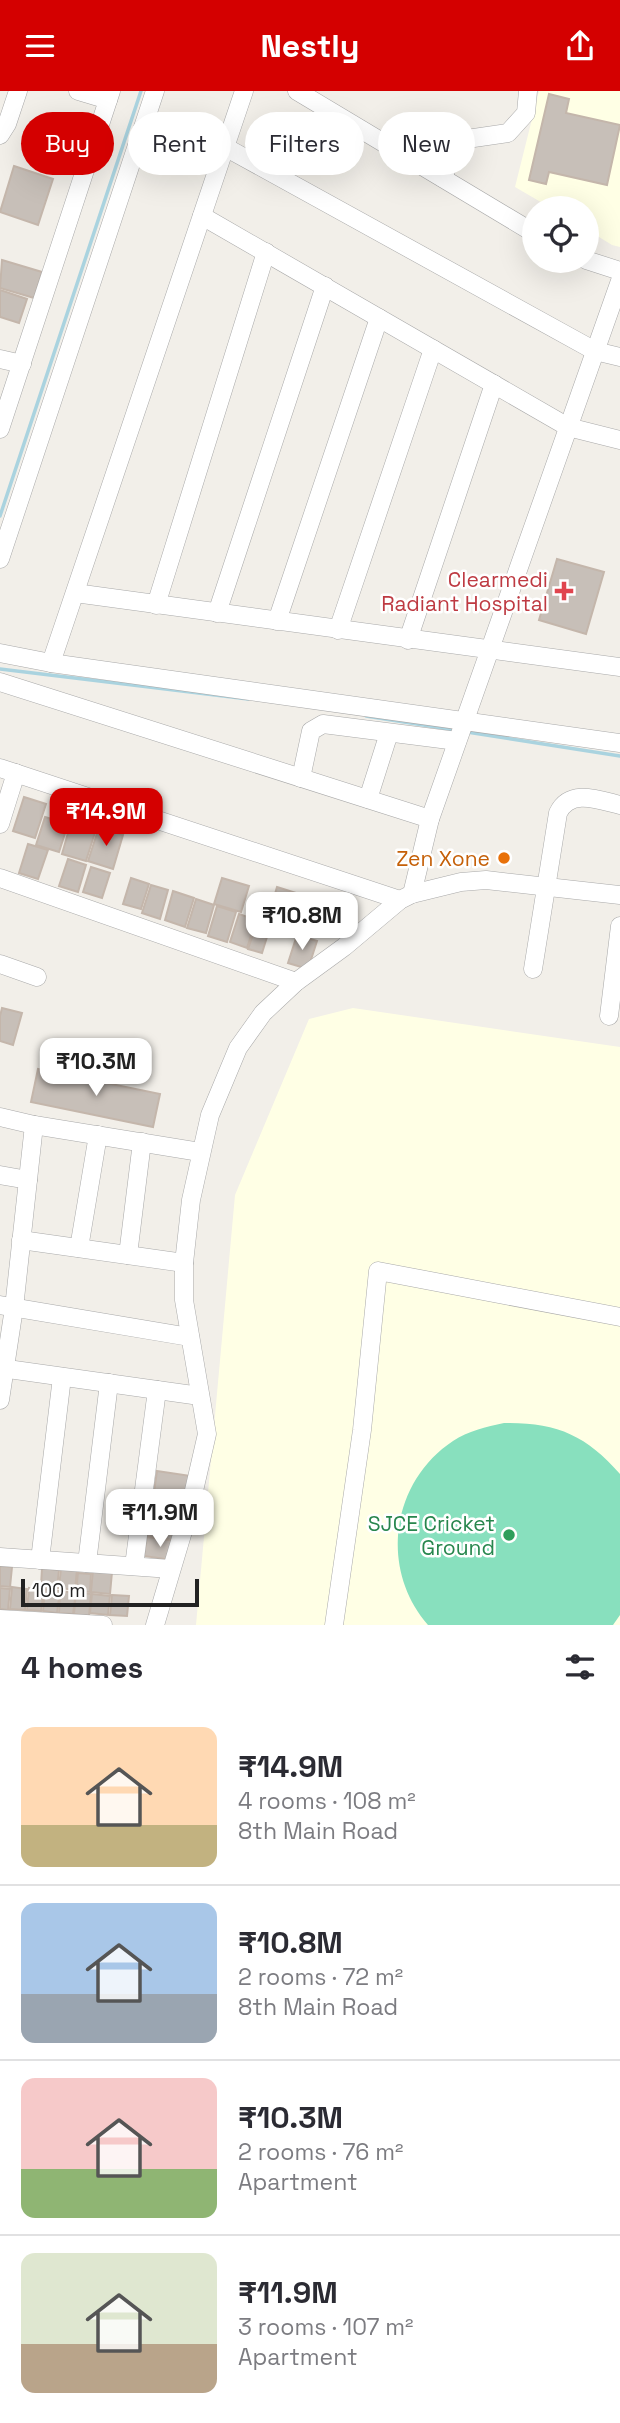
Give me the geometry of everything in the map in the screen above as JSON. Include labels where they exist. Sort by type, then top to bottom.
[{"type":"street","points":[[0,135],[7,124],[18,91]]},
{"type":"street","points":[[0,429],[110,95],[78,91]]},
{"type":"street","points":[[0,559],[155,91]]},
{"type":"street","points":[[231,129],[244,91]]},
{"type":"street","points":[[297,91],[522,226]]},
{"type":"street","points":[[443,178],[455,146],[460,140],[508,133],[526,113],[528,91]]},
{"type":"street","points":[[231,150],[595,351],[620,358]]},
{"type":"street","points":[[51,663],[216,175]]},
{"type":"street","points":[[202,216],[568,427],[620,440]]},
{"type":"street","points":[[156,605],[266,252]]},
{"type":"street","points":[[599,264],[620,271]]},
{"type":"street","points":[[406,897],[464,720],[620,281]]},
{"type":"street","points":[[217,613],[325,286]]},
{"type":"street","points":[[276,621],[379,318]]},
{"type":"street","points":[[338,630],[433,349]]},
{"type":"street","points":[[0,359],[22,364]]},
{"type":"street","points":[[408,639],[494,384]]},
{"type":"street","points":[[75,593],[620,667]]},
{"type":"street","points":[[0,653],[51,663],[620,743]]},
{"type":"street","points":[[0,682],[430,818]]},
{"type":"street","points":[[301,778],[311,731],[323,724],[457,741]]},
{"type":"street","points":[[368,799],[389,733]]},
{"type":"street","points":[[0,824],[8,771],[406,897]]},
{"type":"street","points":[[533,969],[558,813],[562,804],[572,798],[587,798],[620,805]]},
{"type":"street","points":[[0,878],[296,982]]},
{"type":"street","points":[[155,1625],[193,1496],[207,1434],[184,1300],[184,1263],[191,1200],[210,1115],[239,1048],[262,1013],[296,982],[406,897],[461,882],[486,880],[620,895]]},
{"type":"street","points":[[609,1016],[620,926]]},
{"type":"street","points":[[0,964],[37,977]]},
{"type":"street","points":[[0,1117],[200,1152]]},
{"type":"street","points":[[0,1399],[7,1306],[21,1240],[34,1125]]},
{"type":"street","points":[[79,1248],[98,1135]]},
{"type":"street","points":[[128,1255],[142,1142]]},
{"type":"street","points":[[0,1175],[28,1180]]},
{"type":"street","points":[[21,1240],[184,1263]]},
{"type":"street","points":[[334,1625],[362,1430],[378,1272],[620,1317]]},
{"type":"street","points":[[7,1306],[190,1337]]},
{"type":"street","points":[[2,1369],[200,1396]]},
{"type":"street","points":[[40,1560],[62,1377]]},
{"type":"street","points":[[87,1563],[109,1383]]},
{"type":"street","points":[[134,1566],[157,1390]]},
{"type":"street","points":[[0,1557],[171,1569]]},
{"type":"street","points":[[0,1619],[103,1625]]},
{"type":"shaded area","points":[[539,91],[620,91],[620,247],[599,237],[599,196],[530,196],[515,187]]},
{"type":"shaded area","points":[[353,1008],[620,1047],[620,1625],[196,1625],[235,1195],[309,1019]]},
{"type":"green space","name":"SJCE Cricket Ground","points":[[504,1423],[539,1425],[569,1434],[595,1449],[620,1474],[620,1615],[613,1625],[428,1625],[412,1603],[398,1553],[399,1527],[405,1502],[416,1479],[432,1458],[453,1441],[471,1432]]},
{"type":"building","points":[[549,94],[569,99],[566,113],[620,125],[607,185],[549,172],[546,184],[529,180]]},
{"type":"building","points":[[14,166],[21,168],[21,175],[41,175],[53,179],[38,225],[0,212]]},
{"type":"building","points":[[2,260],[42,272],[34,298],[0,288]]},
{"type":"building","points":[[0,290],[27,299],[19,323],[0,317]]},
{"type":"building","points":[[557,559],[604,572],[586,634],[539,620]]},
{"type":"building","points":[[24,797],[46,804],[35,838],[13,831]]},
{"type":"building","points":[[45,817],[68,824],[59,852],[36,845]]},
{"type":"building","points":[[72,819],[97,826],[86,861],[62,854]]},
{"type":"building","points":[[99,827],[123,835],[113,869],[88,861]]},
{"type":"building","points":[[28,844],[48,850],[38,879],[19,873]]},
{"type":"building","points":[[68,859],[86,865],[78,892],[59,886]]},
{"type":"building","points":[[91,867],[110,873],[102,898],[83,892]]},
{"type":"building","points":[[131,878],[149,884],[141,909],[123,904]]},
{"type":"building","points":[[222,878],[249,886],[241,912],[214,904]]},
{"type":"building","points":[[151,885],[168,890],[160,919],[142,913]]},
{"type":"building","points":[[277,887],[299,894],[289,928],[267,921]]},
{"type":"building","points":[[173,891],[194,898],[185,927],[165,920]]},
{"type":"building","points":[[196,899],[214,905],[206,933],[187,928]]},
{"type":"building","points":[[217,906],[236,912],[227,942],[208,936]]},
{"type":"building","points":[[239,914],[256,920],[247,948],[230,942]]},
{"type":"building","points":[[258,920],[271,924],[262,953],[248,949]]},
{"type":"building","points":[[297,935],[317,941],[308,969],[288,963]]},
{"type":"building","points":[[2,1008],[22,1013],[13,1045],[0,1041]]},
{"type":"building","points":[[38,1069],[160,1094],[153,1127],[31,1102]]},
{"type":"building","points":[[157,1471],[191,1476],[188,1497],[154,1492]]},
{"type":"building","points":[[154,1494],[182,1499],[180,1516],[152,1511]]},
{"type":"building","points":[[149,1516],[178,1521],[175,1540],[146,1536]]},
{"type":"building","points":[[147,1537],[175,1541],[172,1560],[144,1556]]},
{"type":"building","points":[[0,1566],[12,1567],[10,1587],[0,1586]]},
{"type":"building","points":[[42,1568],[59,1570],[57,1588],[41,1586]]},
{"type":"building","points":[[61,1568],[77,1569],[75,1590],[59,1588]]},
{"type":"building","points":[[93,1570],[112,1572],[110,1594],[91,1592]]},
{"type":"building","points":[[78,1573],[91,1574],[90,1592],[76,1591]]},
{"type":"building","points":[[12,1587],[27,1589],[25,1610],[10,1609]]},
{"type":"building","points":[[0,1588],[10,1589],[8,1610],[0,1609]]},
{"type":"building","points":[[29,1588],[44,1590],[41,1611],[27,1610]]},
{"type":"building","points":[[45,1589],[60,1591],[57,1613],[43,1611]]},
{"type":"building","points":[[60,1591],[76,1593],[73,1614],[59,1613]]},
{"type":"building","points":[[76,1592],[91,1594],[89,1616],[74,1614]]},
{"type":"building","points":[[92,1594],[110,1596],[108,1615],[90,1613]]},
{"type":"building","points":[[112,1595],[129,1596],[127,1616],[110,1615]]},
{"type":"waterway","points":[[0,516],[141,91]]},
{"type":"waterway","points":[[0,669],[248,699]]},
{"type":"waterway","points":[[366,716],[455,730]]},
{"type":"waterway","points":[[467,732],[620,756]]},
{"type":"place","name":"Clearmedi Radiant Hospital","points":[[564,591]]},
{"type":"place","name":"Zen Xone","points":[[504,858]]},
{"type":"place","name":"SJCE Cricket Ground","points":[[509,1535]]}]
